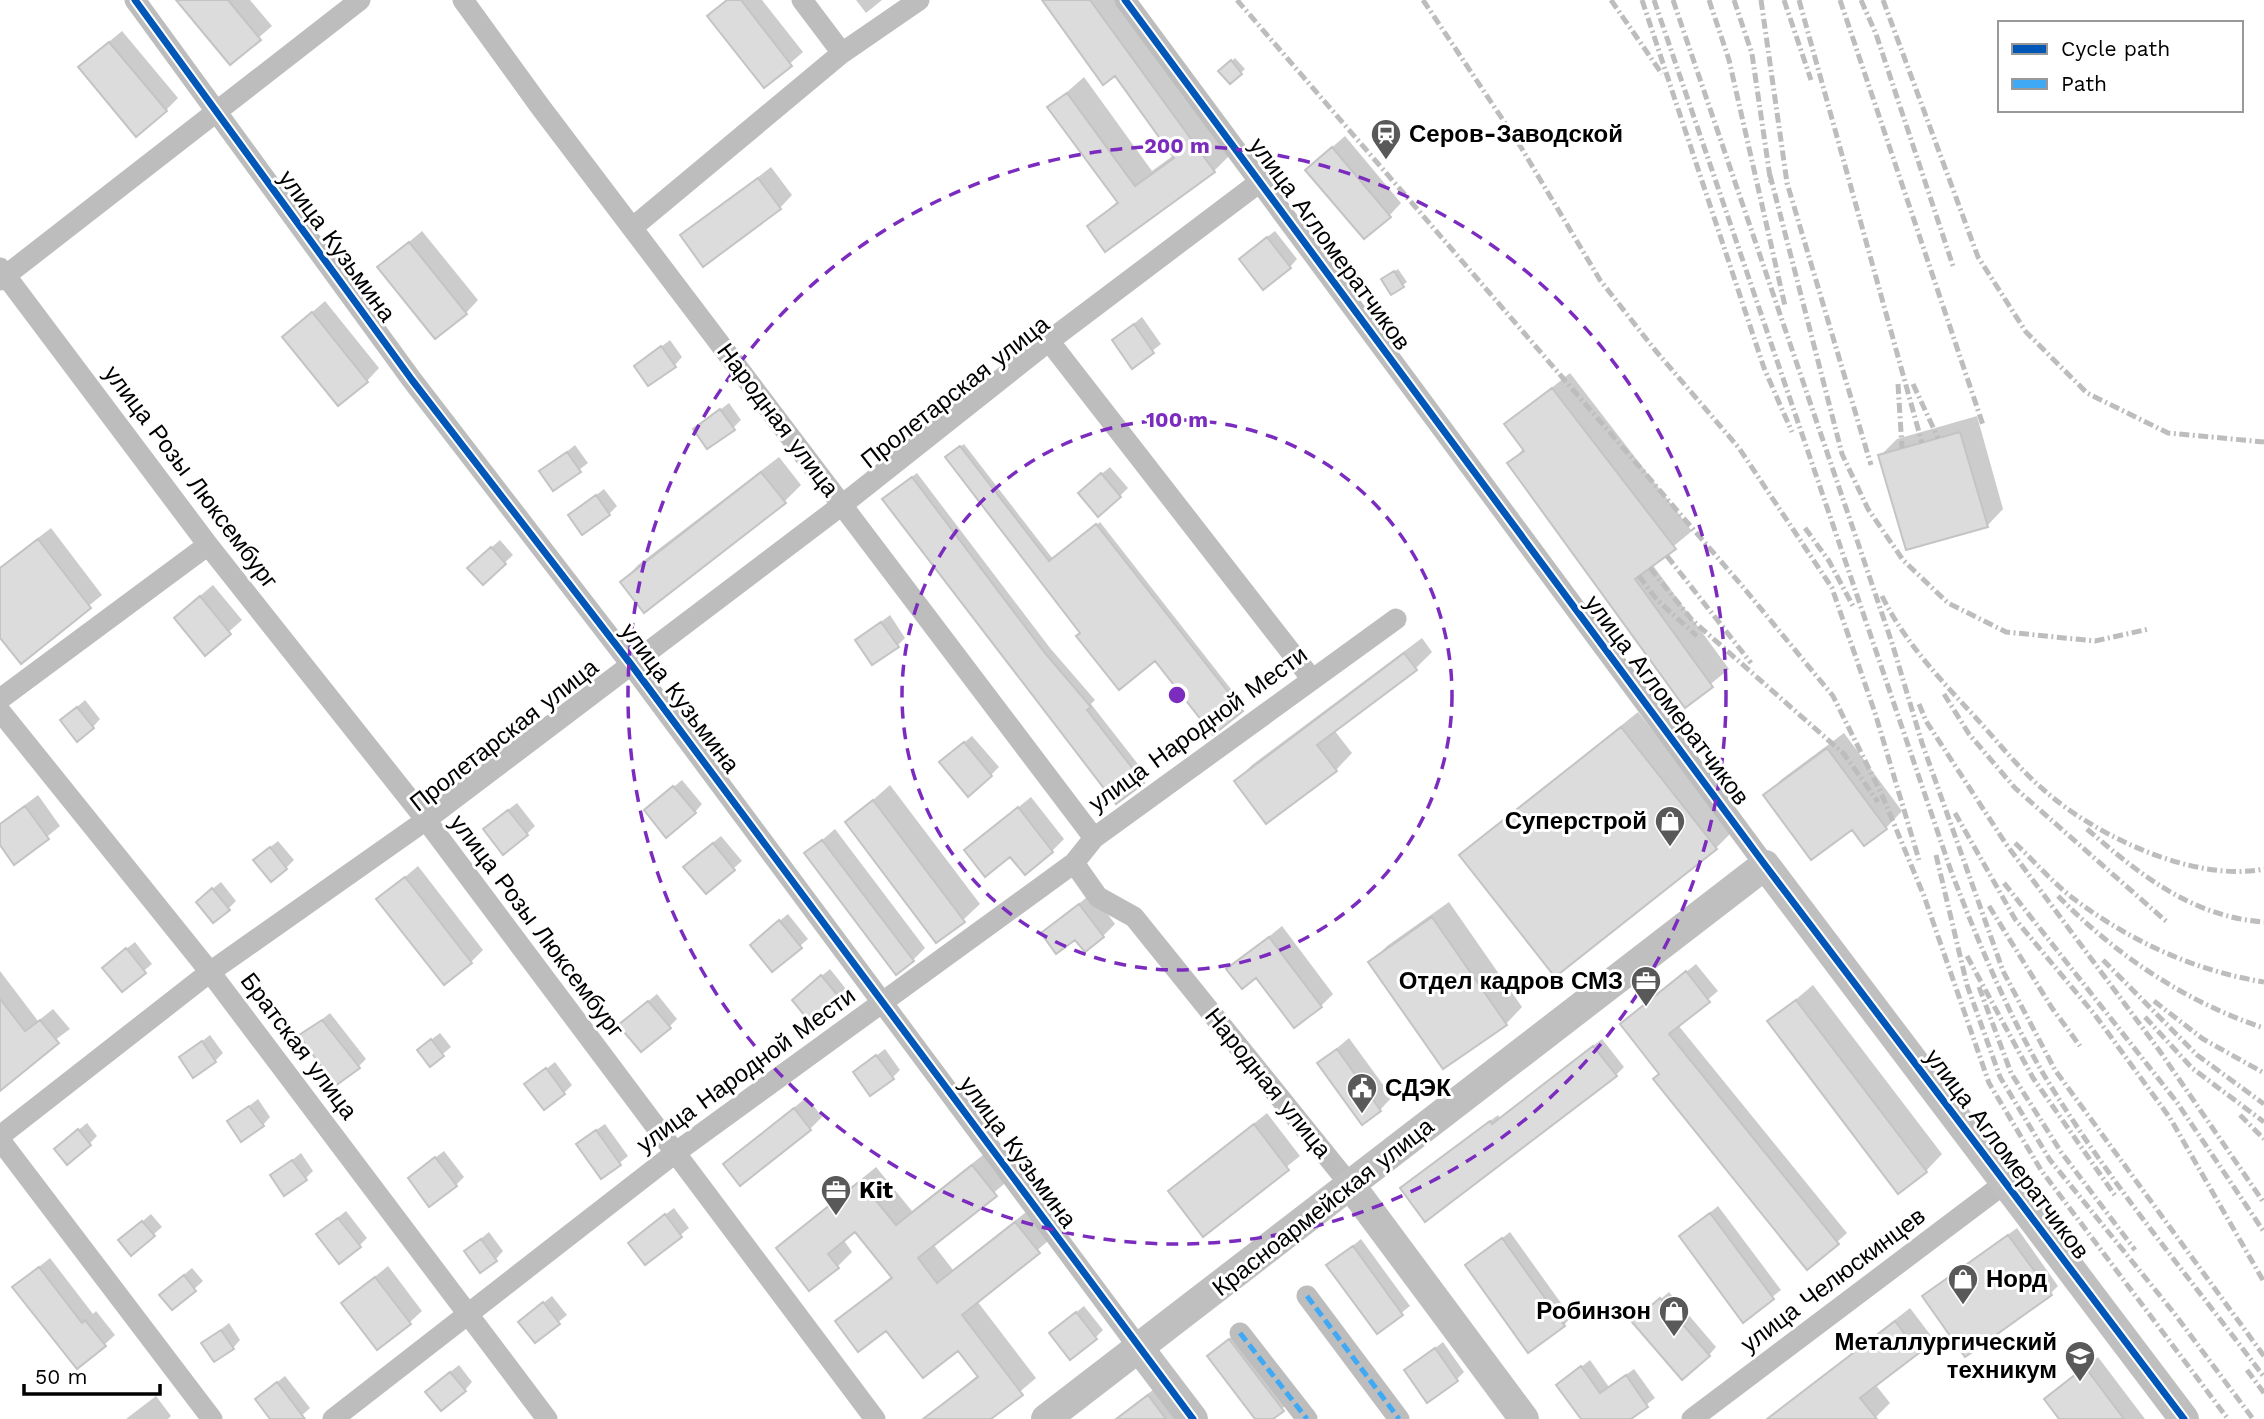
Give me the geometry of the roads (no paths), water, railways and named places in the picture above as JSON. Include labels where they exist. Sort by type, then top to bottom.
[{"type":"street","name":"улица Кузьмина","points":[[135,0],[412,380],[630,663],[1193,1419]]},
{"type":"street","points":[[2,275],[360,0]]},
{"type":"street","name":"Народная улица","points":[[463,0],[632,228],[1094,838]]},
{"type":"street","points":[[802,0],[842,53]]},
{"type":"street","points":[[632,228],[842,53],[919,0]]},
{"type":"street","name":"улица Агломератчиков","points":[[1125,0],[1765,865],[2183,1419]]},
{"type":"street","name":"Пролетарская улица","points":[[0,1138],[211,972],[426,820],[842,505],[1049,341],[1261,181]]},
{"type":"street","name":"улица Розы Люксембург","points":[[2,275],[208,545],[426,820],[874,1419]]},
{"type":"street","points":[[1049,341],[1311,678]]},
{"type":"street","points":[[0,699],[208,545]]},
{"type":"street","name":"улица Народной Мести","points":[[333,1419],[469,1316],[675,1153],[1074,863],[1094,838],[1311,678],[1396,620]]},
{"type":"street","name":"Братская улица","points":[[0,711],[211,972],[547,1419]]},
{"type":"street","name":"Народная улица","points":[[1074,863],[1098,897],[1134,917],[1350,1186],[1524,1419]]},
{"type":"street","name":"Красноармейская улица","points":[[1046,1419],[1765,865]]},
{"type":"street","points":[[0,1138],[212,1419]]},
{"type":"street","name":"улица Челюскинцев","points":[[1692,1419],[2005,1183]]},
{"type":"street","points":[[1307,1296],[1399,1419]]},
{"type":"street","points":[[1240,1333],[1307,1419]]},
{"type":"railway","points":[[1237,0],[1743,587],[1833,696],[1882,795],[1924,896],[1989,1083],[2041,1170],[2228,1419]]},
{"type":"railway","points":[[1423,0],[1519,144],[1600,280],[1655,350],[1739,448],[1832,588],[1875,713],[1919,860]]},
{"type":"railway","points":[[1611,0],[1662,74]]},
{"type":"railway","points":[[1642,0],[1764,368],[1792,432]]},
{"type":"railway","points":[[1654,0],[1951,871],[1993,975],[2044,1075],[2095,1153],[2264,1377]]},
{"type":"railway","points":[[1673,0],[1892,643],[1922,743],[2003,971],[2055,1070],[2264,1356]]},
{"type":"railway","points":[[1709,0],[1729,60],[1785,306]]},
{"type":"railway","points":[[1734,0],[1752,54],[1771,184]]},
{"type":"railway","points":[[1761,0],[1787,183],[1871,465]]},
{"type":"railway","points":[[1784,0],[1811,80]]},
{"type":"railway","points":[[1799,0],[1922,443]]},
{"type":"railway","points":[[1840,0],[1983,425]]},
{"type":"railway","points":[[1861,0],[1876,34],[1953,266]]},
{"type":"railway","points":[[1883,0],[1978,257],[2026,332],[2087,393],[2168,433],[2264,442]]},
{"type":"railway","points":[[1770,175],[1842,454],[1868,509],[1903,560],[1948,603],[2006,632],[2095,641],[2149,629]]},
{"type":"railway","points":[[1898,384],[1902,448]]},
{"type":"railway","points":[[1913,384],[1938,438]]},
{"type":"railway","points":[[1805,528],[1829,561],[1854,608]]},
{"type":"railway","points":[[1667,556],[1751,663]]},
{"type":"railway","points":[[1650,568],[1692,620],[1844,754],[1878,802]]},
{"type":"railway","points":[[1639,576],[1657,600],[1697,636]]},
{"type":"railway","points":[[1882,596],[1901,630],[1937,675],[2027,774],[2066,808],[2119,839],[2178,862],[2237,872],[2264,869]]},
{"type":"railway","points":[[1944,694],[1969,734],[2015,788],[2168,923]]},
{"type":"railway","points":[[1919,704],[1926,721],[2006,844],[2159,1050],[2264,1203]]},
{"type":"railway","points":[[1955,813],[2015,919],[2095,1015],[2170,1118],[2264,1282]]},
{"type":"railway","points":[[2087,829],[2147,877],[2190,902],[2213,912],[2264,922]]},
{"type":"railway","points":[[2015,843],[2066,893],[2141,941],[2188,962],[2264,982]]},
{"type":"railway","points":[[1936,855],[1967,985],[2000,1077],[2050,1160],[2174,1313],[2253,1419]]},
{"type":"railway","points":[[2004,883],[2176,1101],[2264,1232]]},
{"type":"railway","points":[[2058,896],[2104,938],[2153,974],[2207,1005],[2264,1028]]},
{"type":"railway","points":[[1989,906],[2052,1008],[2080,1046]]},
{"type":"railway","points":[[1967,956],[2033,1078],[2116,1197]]},
{"type":"railway","points":[[2103,960],[2197,1055],[2264,1104]]},
{"type":"railway","points":[[1979,987],[2011,1073],[2061,1152],[2135,1250]]},
{"type":"railway","points":[[2154,1001],[2203,1039],[2264,1073]]},
{"type":"railway","points":[[2145,1017],[2192,1068],[2264,1122]]},
{"type":"railway","points":[[2240,1115],[2264,1139]]},
{"type":"railway","points":[[2247,1370],[2264,1393]]},
{"type":"place","name":"Серов-Заводской","points":[[1386,161]]},
{"type":"place","name":"Суперстрой","points":[[1670,848]]},
{"type":"place","name":"Отдел кадров СМЗ","points":[[1646,1008]]},
{"type":"place","name":"СДЭК","points":[[1362,1115]]},
{"type":"place","name":"Kit","points":[[836,1217]]},
{"type":"place","name":"Норд","points":[[1963,1306]]},
{"type":"place","name":"Робинзон","points":[[1674,1338]]},
{"type":"place","name":"Металлургический техникум","points":[[2080,1383]]}]
